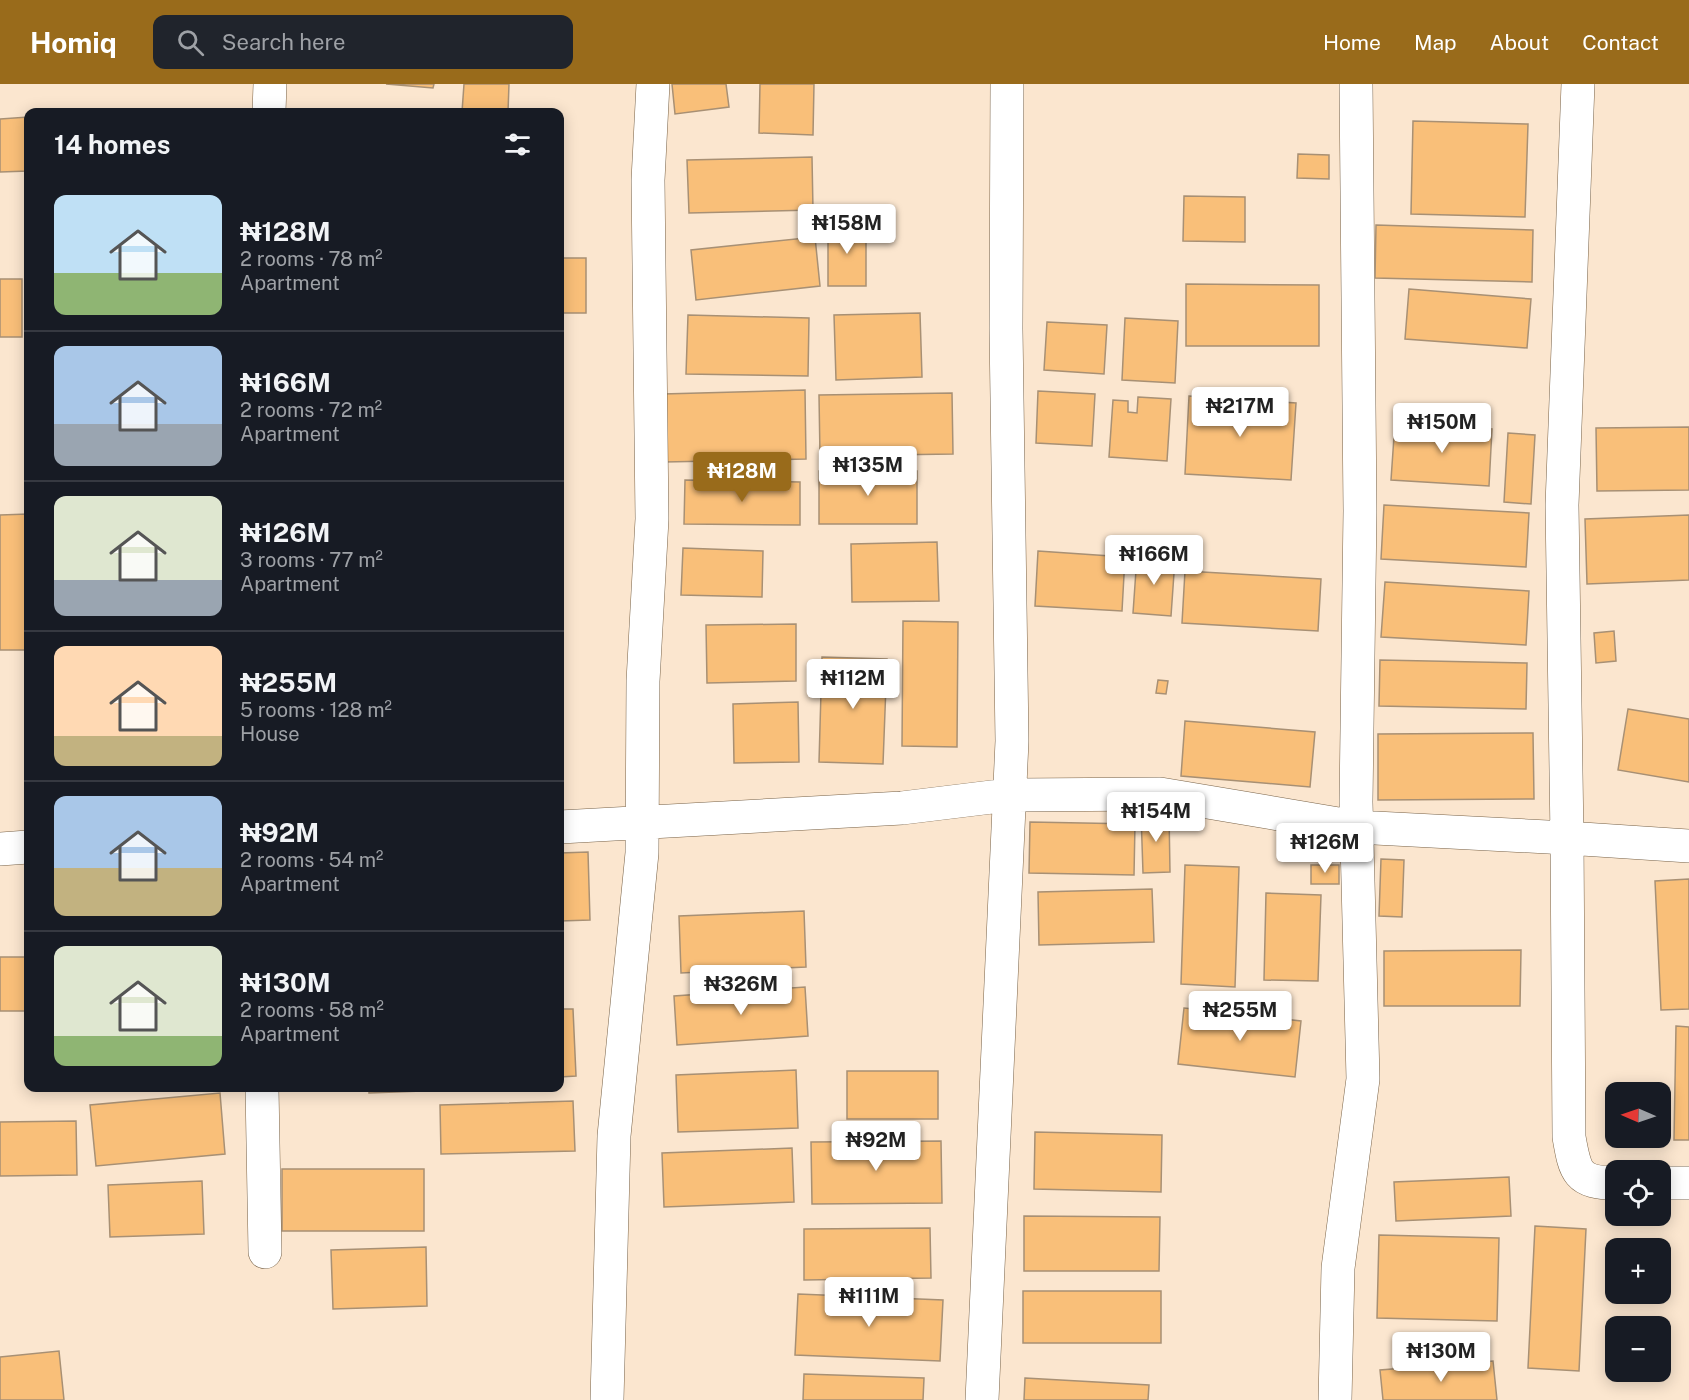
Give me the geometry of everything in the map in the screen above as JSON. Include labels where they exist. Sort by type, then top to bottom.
[{"type":"street","points":[[269,108],[270,84]]},
{"type":"street","points":[[607,1400],[614,1136],[642,853],[643,681],[652,519],[648,180],[653,84]]},
{"type":"street","points":[[982,1400],[1012,741],[1006,329],[1007,84]]},
{"type":"street","points":[[1335,1400],[1338,1268],[1363,1079],[1356,826],[1360,511],[1356,84]]},
{"type":"street","points":[[1578,84],[1562,505],[1569,1137],[1574,1167],[1584,1179],[1605,1183]]},
{"type":"street","points":[[564,827],[902,808],[1008,795],[1160,794],[1356,826],[1689,846]]},
{"type":"street","points":[[0,849],[24,847]]},
{"type":"street","points":[[262,1092],[264,1252]]},
{"type":"street","points":[[1671,1183],[1689,1183]]},
{"type":"building","points":[[386,84],[434,84],[433,88]]},
{"type":"building","points":[[464,84],[509,84],[508,108],[462,108]]},
{"type":"building","points":[[672,84],[726,84],[729,107],[675,114]]},
{"type":"building","points":[[760,84],[814,84],[813,135],[759,133]]},
{"type":"building","points":[[24,117],[24,171],[0,172],[0,119]]},
{"type":"building","points":[[1413,121],[1528,124],[1525,217],[1411,214]]},
{"type":"building","points":[[1298,154],[1329,155],[1329,179],[1297,178]]},
{"type":"building","points":[[812,157],[813,210],[689,213],[687,160]]},
{"type":"building","points":[[1184,196],[1245,197],[1245,242],[1183,241]]},
{"type":"building","points":[[828,225],[866,225],[866,286],[828,286]]},
{"type":"building","points":[[1376,225],[1533,230],[1532,282],[1375,278]]},
{"type":"building","points":[[815,237],[820,286],[696,300],[691,250]]},
{"type":"building","points":[[564,258],[586,258],[586,313],[564,313]]},
{"type":"building","points":[[0,279],[22,279],[22,337],[0,337]]},
{"type":"building","points":[[1186,284],[1319,285],[1319,346],[1186,346]]},
{"type":"building","points":[[1409,289],[1531,299],[1527,348],[1405,339]]},
{"type":"building","points":[[920,313],[922,377],[836,380],[834,315]]},
{"type":"building","points":[[688,315],[809,318],[808,376],[686,374]]},
{"type":"building","points":[[1125,318],[1178,321],[1175,383],[1122,380]]},
{"type":"building","points":[[1047,322],[1107,325],[1104,374],[1044,370]]},
{"type":"building","points":[[805,390],[806,459],[664,462],[663,394]]},
{"type":"building","points":[[1038,391],[1095,394],[1092,446],[1036,443]]},
{"type":"building","points":[[952,393],[953,454],[820,456],[819,395]]},
{"type":"building","points":[[1189,396],[1296,403],[1291,480],[1185,474]]},
{"type":"building","points":[[1138,397],[1171,399],[1167,461],[1109,457],[1113,400],[1128,401],[1128,412],[1137,413]]},
{"type":"building","points":[[1395,422],[1492,429],[1489,486],[1391,480]]},
{"type":"building","points":[[1689,427],[1689,490],[1597,491],[1596,428]]},
{"type":"building","points":[[1508,433],[1535,435],[1531,504],[1504,502]]},
{"type":"building","points":[[819,471],[917,471],[917,524],[819,524]]},
{"type":"building","points":[[685,480],[800,482],[800,525],[684,524]]},
{"type":"building","points":[[1384,505],[1529,513],[1526,567],[1381,559]]},
{"type":"building","points":[[24,514],[24,650],[0,650],[0,515]]},
{"type":"building","points":[[1689,515],[1689,580],[1587,584],[1585,519]]},
{"type":"building","points":[[937,542],[939,601],[852,602],[851,544]]},
{"type":"building","points":[[683,548],[763,551],[762,597],[681,595]]},
{"type":"building","points":[[1038,551],[1125,557],[1122,611],[1035,606]]},
{"type":"building","points":[[1137,556],[1175,559],[1171,616],[1133,613]]},
{"type":"building","points":[[1185,571],[1321,579],[1318,631],[1182,623]]},
{"type":"building","points":[[1385,582],[1529,591],[1526,645],[1381,637]]},
{"type":"building","points":[[903,621],[958,622],[957,747],[902,746]]},
{"type":"building","points":[[796,624],[796,681],[707,683],[706,625]]},
{"type":"building","points":[[1614,631],[1616,661],[1596,663],[1594,633]]},
{"type":"building","points":[[822,657],[887,659],[883,764],[819,762]]},
{"type":"building","points":[[1380,660],[1527,663],[1526,709],[1379,706]]},
{"type":"building","points":[[1158,680],[1168,681],[1166,694],[1156,693]]},
{"type":"building","points":[[798,702],[799,762],[734,763],[733,704]]},
{"type":"building","points":[[1628,709],[1689,719],[1689,782],[1618,770]]},
{"type":"building","points":[[1185,721],[1315,732],[1310,787],[1181,776]]},
{"type":"building","points":[[1533,733],[1534,799],[1378,800],[1378,734]]},
{"type":"building","points":[[1141,813],[1169,813],[1170,872],[1143,873]]},
{"type":"building","points":[[1030,822],[1135,824],[1134,875],[1029,873]]},
{"type":"building","points":[[588,852],[590,920],[564,921],[564,853]]},
{"type":"building","points":[[1381,859],[1404,860],[1402,917],[1379,916]]},
{"type":"building","points":[[1185,865],[1239,867],[1235,987],[1181,984]]},
{"type":"building","points":[[1311,865],[1339,865],[1339,884],[1311,884]]},
{"type":"building","points":[[1689,879],[1689,1009],[1661,1010],[1655,881]]},
{"type":"building","points":[[1152,889],[1154,942],[1039,945],[1038,892]]},
{"type":"building","points":[[1266,893],[1321,895],[1318,981],[1264,980]]},
{"type":"building","points":[[804,911],[806,967],[681,973],[679,916]]},
{"type":"building","points":[[1521,950],[1520,1006],[1384,1006],[1384,951]]},
{"type":"building","points":[[0,957],[24,957],[24,1011],[0,1011]]},
{"type":"building","points":[[805,987],[808,1036],[677,1045],[674,996]]},
{"type":"building","points":[[1184,1008],[1301,1021],[1295,1077],[1178,1064]]},
{"type":"building","points":[[564,1009],[573,1009],[576,1076],[564,1077]]},
{"type":"building","points":[[1676,1026],[1689,1027],[1689,1140],[1674,1140]]},
{"type":"building","points":[[796,1070],[798,1128],[678,1132],[676,1075]]},
{"type":"building","points":[[847,1071],[938,1071],[938,1119],[847,1119]]},
{"type":"building","points":[[220,1093],[225,1154],[96,1166],[90,1105]]},
{"type":"building","points":[[573,1101],[575,1151],[441,1154],[440,1105]]},
{"type":"building","points":[[76,1121],[77,1175],[0,1176],[0,1122]]},
{"type":"building","points":[[1035,1132],[1162,1135],[1161,1192],[1034,1189]]},
{"type":"building","points":[[941,1141],[942,1203],[812,1204],[811,1142]]},
{"type":"building","points":[[792,1148],[794,1202],[664,1207],[662,1153]]},
{"type":"building","points":[[282,1169],[424,1169],[424,1231],[282,1231]]},
{"type":"building","points":[[1509,1177],[1511,1216],[1396,1221],[1394,1182]]},
{"type":"building","points":[[202,1181],[204,1234],[110,1237],[108,1185]]},
{"type":"building","points":[[1024,1216],[1160,1217],[1159,1271],[1024,1271]]},
{"type":"building","points":[[1535,1226],[1586,1229],[1579,1371],[1528,1368]]},
{"type":"building","points":[[930,1228],[931,1278],[804,1280],[804,1229]]},
{"type":"building","points":[[1379,1235],[1499,1238],[1497,1321],[1377,1318]]},
{"type":"building","points":[[426,1247],[427,1306],[333,1309],[331,1250]]},
{"type":"building","points":[[1023,1291],[1161,1291],[1161,1343],[1023,1343]]},
{"type":"building","points":[[798,1294],[943,1300],[940,1361],[795,1355]]},
{"type":"building","points":[[59,1351],[64,1400],[0,1400],[0,1357]]},
{"type":"building","points":[[1493,1361],[1497,1400],[1383,1400],[1380,1370]]},
{"type":"building","points":[[804,1374],[924,1378],[923,1400],[803,1400]]},
{"type":"building","points":[[1025,1378],[1149,1385],[1148,1400],[1024,1400]]}]
